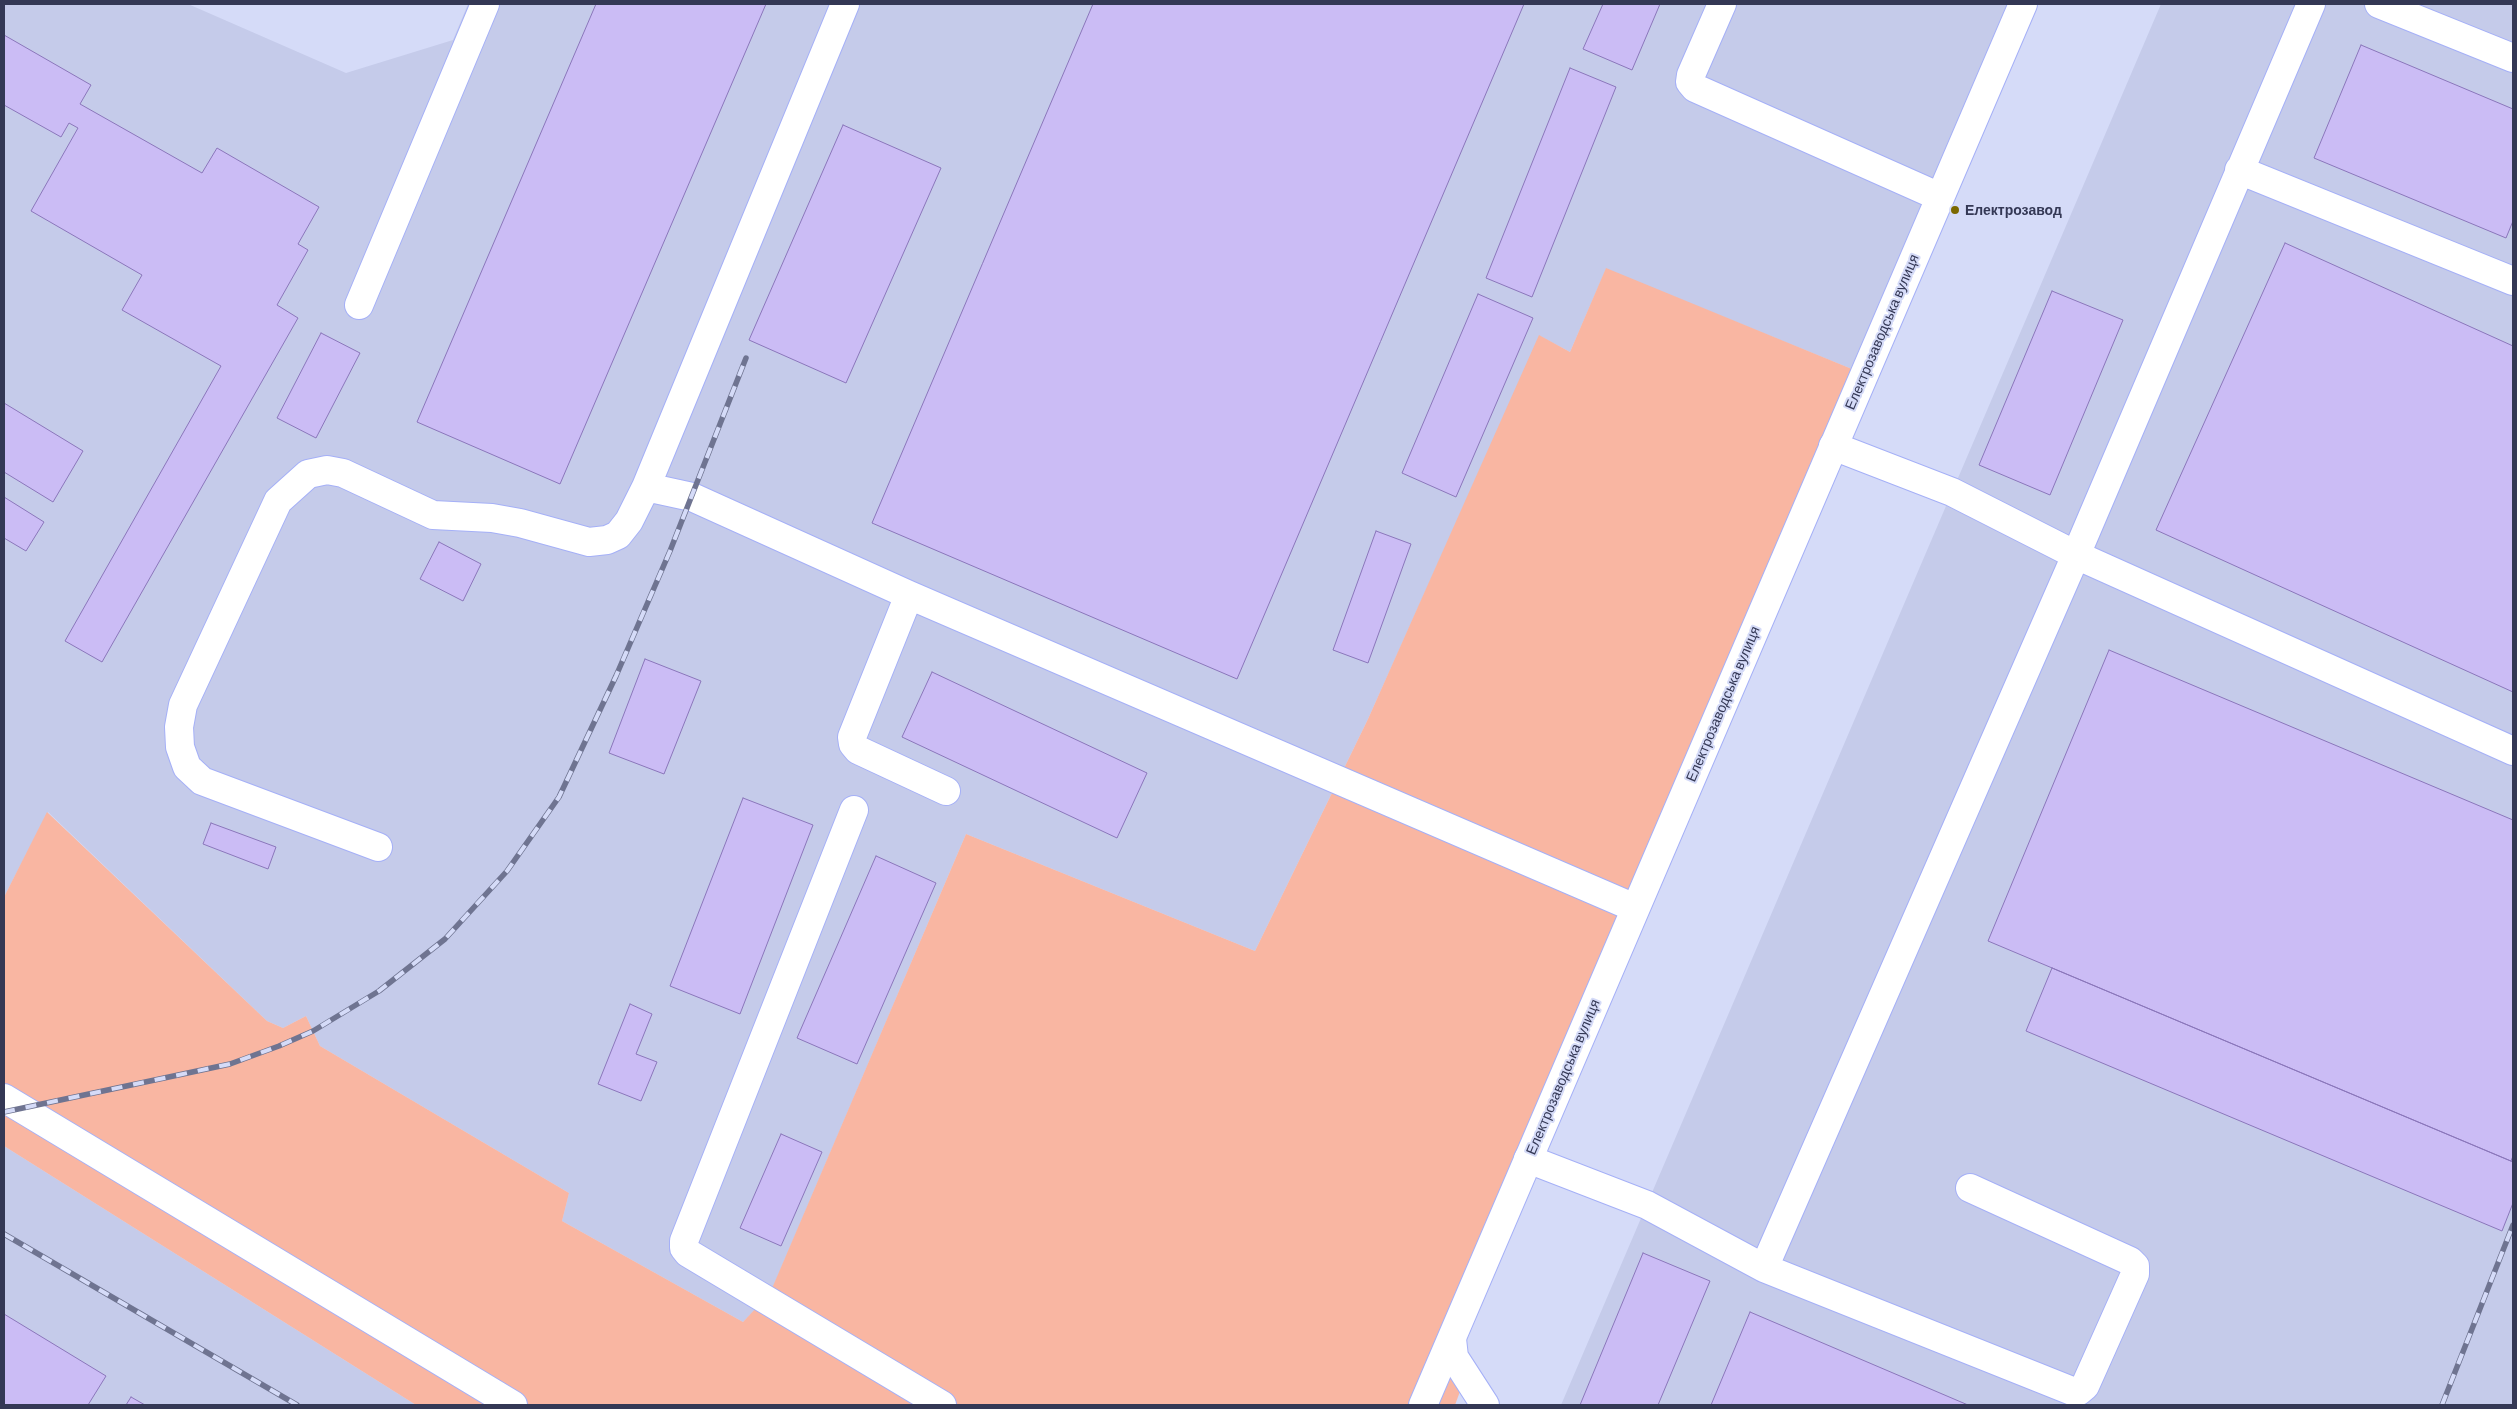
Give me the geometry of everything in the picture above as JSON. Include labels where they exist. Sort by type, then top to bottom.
[{"type":"main road","points":[[359,305],[485,4]]},
{"type":"main road","points":[[378,847],[202,781],[187,767],[180,747],[179,728],[183,705],[278,501],[308,474],[327,470],[343,473],[433,515],[492,518],[520,523],[589,542],[607,540],[618,534],[629,521],[646,487],[845,4]]},
{"type":"main road","points":[[1722,4],[1691,75],[1690,82],[1696,88],[1940,197]]},
{"type":"main road","name":"Електрозаводська вулиця","points":[[1424,1405],[2023,4]]},
{"type":"main road","points":[[1764,1268],[2076,555],[2311,4]]},
{"type":"main road","points":[[2379,4],[2513,58]]},
{"type":"main road","points":[[2239,170],[2513,281]]},
{"type":"main road","points":[[1833,446],[1952,492],[2076,555],[2513,751]]},
{"type":"main road","points":[[646,487],[692,497],[909,595],[1635,908]]},
{"type":"main road","points":[[909,595],[852,737],[853,744],[858,750],[946,791]]},
{"type":"main road","points":[[854,810],[684,1241],[684,1248],[688,1253],[942,1405]]},
{"type":"main road","points":[[4,1098],[513,1405]]},
{"type":"main road","points":[[1528,1159],[1647,1205],[1764,1268],[2063,1387],[2079,1391],[2084,1386],[2135,1274],[2135,1266],[2130,1261],[1970,1188]]},
{"type":"main road","points":[[1452,1339],[1454,1357],[1486,1405]]},
{"type":"shaded area","points":[[4,4],[188,4],[346,73],[453,40],[468,4],[2023,4],[1864,374],[1606,269],[1570,352],[1540,336],[1368,719],[1255,951],[966,834],[770,1294],[743,1322],[562,1221],[569,1193],[320,1046],[306,1016],[283,1028],[267,1021],[48,812],[4,897]]},
{"type":"shaded area","points":[[2161,4],[2513,4],[2513,1405],[1561,1405]]},
{"type":"shaded area","points":[[1606,268],[1864,374],[1423,1405],[416,1405],[4,1146],[4,897],[47,812],[267,1021],[283,1028],[306,1016],[320,1046],[569,1193],[562,1221],[743,1322],[770,1293],[966,834],[1255,951],[1368,719],[1539,335],[1570,352]]},
{"type":"shaded area","points":[[4,1146],[416,1405],[4,1405]]},
{"type":"shaded area","points":[[1451,1379],[1462,1386],[1455,1405],[1433,1405],[1445,1381]]},
{"type":"building","points":[[596,4],[766,4],[560,484],[417,422]]},
{"type":"building","points":[[1093,4],[1524,4],[1237,679],[872,523]]},
{"type":"building","points":[[1603,4],[1660,4],[1632,70],[1583,49]]},
{"type":"building","points":[[4,35],[91,85],[80,104],[202,173],[217,148],[319,207],[298,244],[308,250],[277,305],[298,318],[102,662],[65,641],[221,366],[122,310],[142,275],[31,211],[78,128],[69,123],[61,137],[4,105]]},
{"type":"building","points":[[2361,45],[2513,109],[2513,221],[2506,238],[2314,158]]},
{"type":"building","points":[[1570,68],[1616,87],[1532,297],[1486,278]]},
{"type":"building","points":[[843,125],[941,168],[846,383],[749,340]]},
{"type":"building","points":[[2285,243],[2513,346],[2513,692],[2156,530]]},
{"type":"building","points":[[2052,291],[2123,320],[2050,495],[1979,465]]},
{"type":"building","points":[[1478,294],[1533,318],[1456,497],[1402,473]]},
{"type":"building","points":[[321,333],[360,353],[316,438],[277,418]]},
{"type":"building","points":[[4,403],[83,451],[53,502],[4,472]]},
{"type":"building","points":[[4,497],[44,522],[26,551],[4,538]]},
{"type":"building","points":[[1376,531],[1411,544],[1368,663],[1333,650]]},
{"type":"building","points":[[439,542],[481,564],[463,601],[420,579]]},
{"type":"building","points":[[2109,650],[2513,820],[2513,1156],[2511,1161],[1988,941]]},
{"type":"building","points":[[645,659],[701,681],[664,774],[609,753]]},
{"type":"building","points":[[932,672],[1147,773],[1117,838],[902,737]]},
{"type":"building","points":[[743,798],[813,825],[740,1014],[670,986]]},
{"type":"building","points":[[211,823],[276,847],[268,869],[203,844]]},
{"type":"building","points":[[876,856],[936,883],[857,1064],[797,1038]]},
{"type":"building","points":[[2052,968],[2513,1162],[2513,1203],[2502,1231],[2026,1031]]},
{"type":"building","points":[[630,1004],[652,1014],[636,1054],[657,1062],[641,1101],[598,1084]]},
{"type":"building","points":[[781,1134],[822,1152],[781,1246],[740,1228]]},
{"type":"building","points":[[1643,1253],[1710,1281],[1658,1405],[1580,1405]]},
{"type":"building","points":[[1750,1312],[1968,1405],[1711,1405]]},
{"type":"building","points":[[4,1314],[106,1376],[88,1405],[4,1405]]},
{"type":"building","points":[[131,1397],[145,1405],[126,1405]]},
{"type":"railway","points":[[4,1112],[230,1064],[279,1046],[313,1031],[379,991],[445,939],[507,871],[559,797],[616,676],[670,551],[746,358]]},
{"type":"railway","points":[[2442,1405],[2513,1225]]},
{"type":"railway","points":[[4,1234],[297,1405]]},
{"type":"place","name":"Електрозавод","points":[[1955,210]]}]
